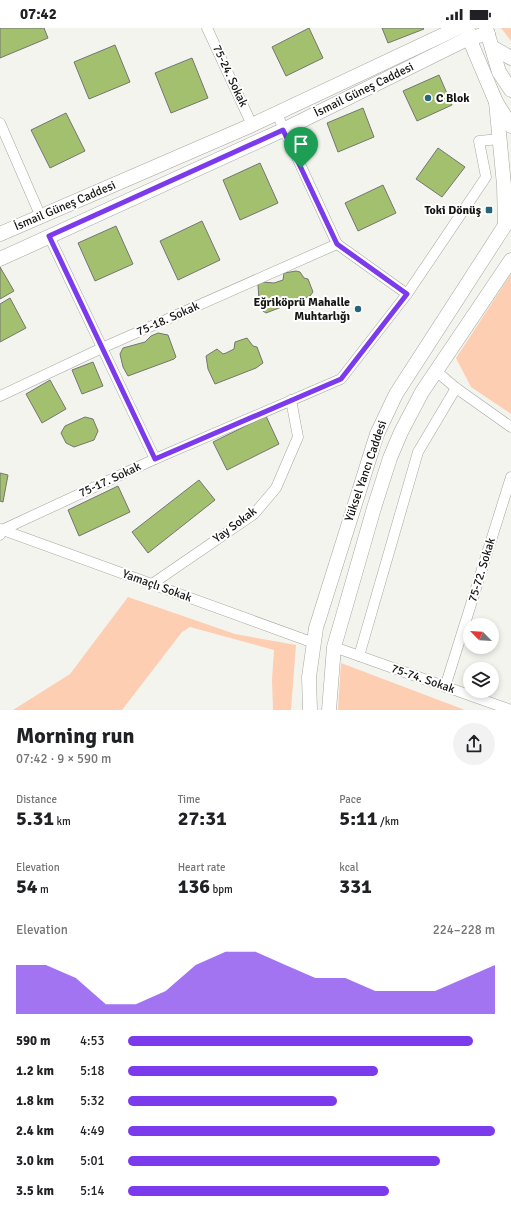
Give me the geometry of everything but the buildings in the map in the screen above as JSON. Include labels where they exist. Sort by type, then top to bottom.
[{"type":"street","name":"75-24. Sokak","points":[[207,28],[252,125]]},
{"type":"street","name":"İsmail Güneş Caddesi","points":[[0,234],[252,125],[276,112],[458,28]]},
{"type":"street","name":"İsmail Güneş Caddesi","points":[[0,258],[283,130],[468,33],[488,36]]},
{"type":"street","points":[[468,33],[496,102],[511,126]]},
{"type":"street","points":[[488,36],[511,58]]},
{"type":"street","points":[[488,36],[499,72],[511,90]]},
{"type":"street","points":[[496,102],[508,220]]},
{"type":"street","points":[[276,112],[337,244],[407,294]]},
{"type":"street","points":[[0,123],[41,217]]},
{"type":"street","name":"75-17. Sokak","points":[[1,531],[155,459],[341,379],[407,294],[486,177],[479,142],[499,139]]},
{"type":"street","name":"Yüksel Yancı Caddesi","points":[[310,710],[309,677],[316,628],[336,559],[376,434],[396,394],[508,220]]},
{"type":"street","points":[[49,236],[155,459]]},
{"type":"street","name":"75-18. Sokak","points":[[0,396],[102,348],[337,244]]},
{"type":"street","name":"Yüksel Yancı Caddesi","points":[[329,710],[334,647],[390,458],[401,432],[422,392],[511,260]]},
{"type":"street","points":[[436,371],[456,388],[511,427]]},
{"type":"street","points":[[360,656],[418,452],[456,388]]},
{"type":"street","name":"Yay Sokak","points":[[152,584],[254,514],[276,488],[298,437],[291,400]]},
{"type":"street","name":"75-72. Sokak","points":[[446,687],[511,477]]},
{"type":"street","name":"Yamaçlı Sokak","points":[[1,531],[314,643]]},
{"type":"street","name":"75-74. Sokak","points":[[334,647],[511,710]]},
{"type":"shaded area","points":[[501,28],[511,28],[511,41]]},
{"type":"shaded area","points":[[511,274],[511,414],[471,387],[456,358]]},
{"type":"shaded area","points":[[128,597],[235,634],[296,645],[291,710],[273,710],[272,680],[274,650],[190,627],[182,632],[122,710],[13,710],[70,674]]},
{"type":"shaded area","points":[[341,663],[465,710],[338,710]]},
{"type":"place","name":"C Blok","points":[[428,98]]},
{"type":"place","name":"Toki Dönüş","points":[[489,210]]},
{"type":"place","name":"Eğriköprü Mahalle Muhtarlığı","points":[[358,309]]},
{"type":"route","points":[[283,130],[301,168],[337,244],[407,294],[341,379],[155,459],[49,236],[283,130]]}]
